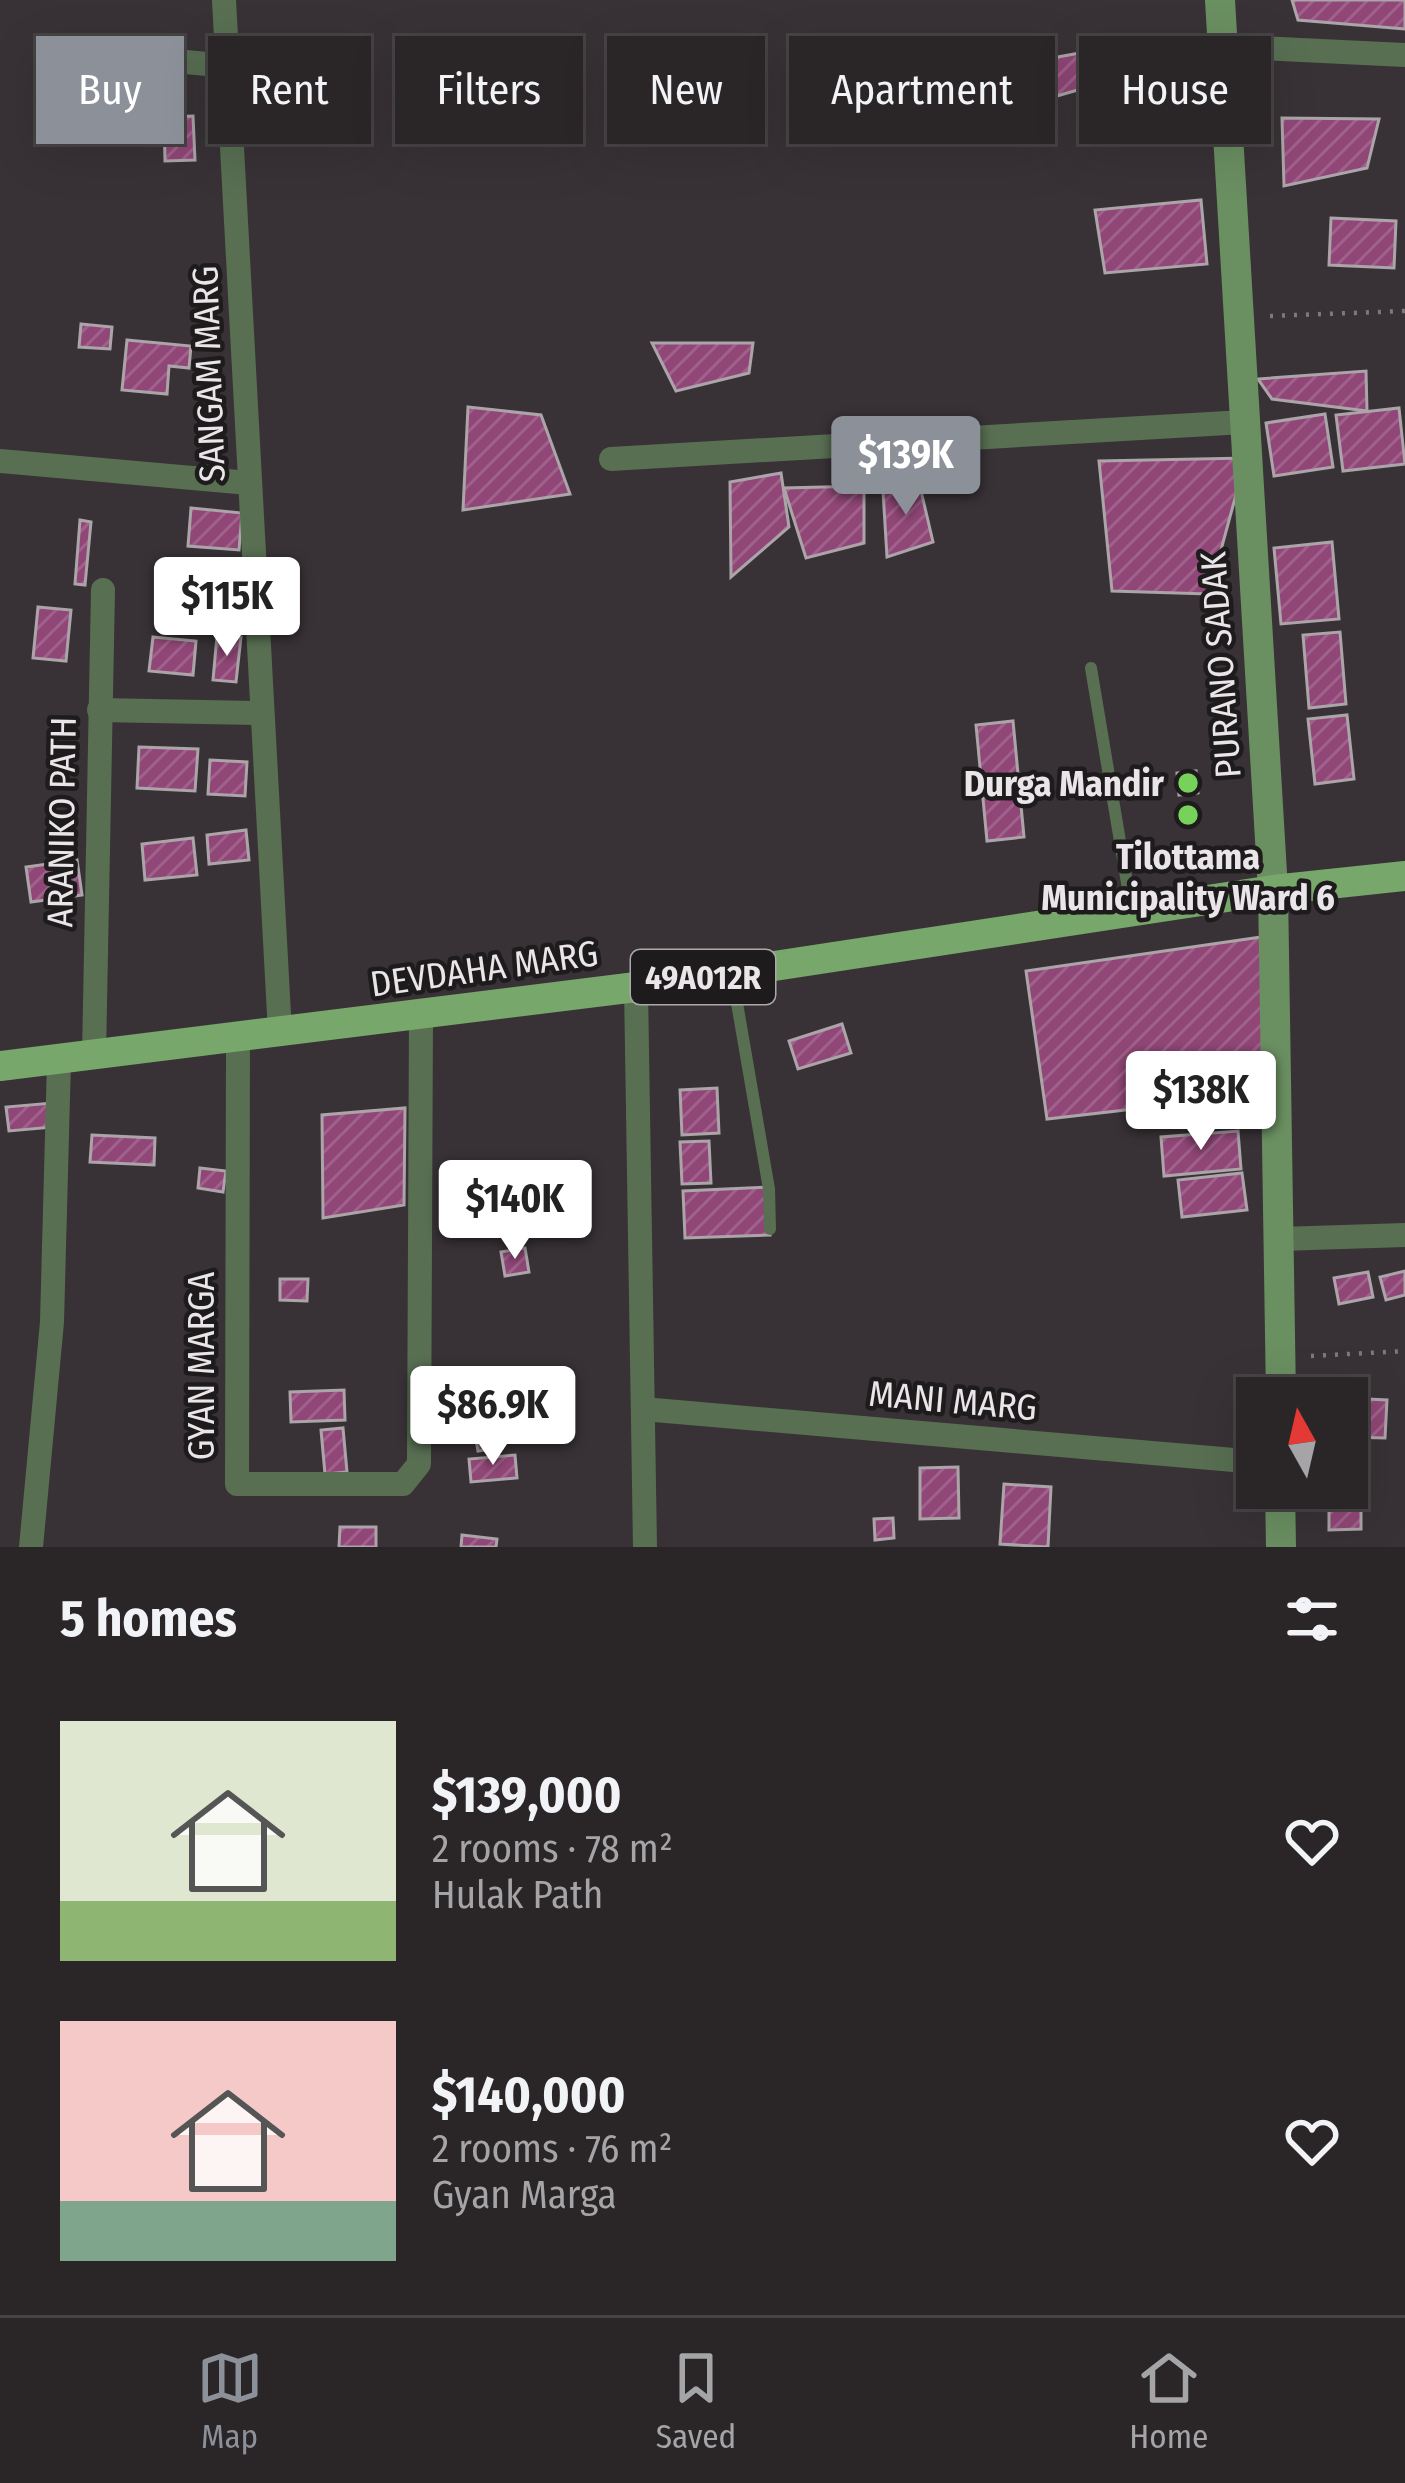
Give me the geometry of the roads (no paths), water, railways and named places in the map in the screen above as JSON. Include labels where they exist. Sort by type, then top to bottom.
[{"type":"main road","name":"PURANO SADAK","points":[[1220,0],[1221,36]]},
{"type":"main road","name":"PURANO SADAK","points":[[1228,144],[1273,890],[1282,1377]]},
{"type":"main road","name":"DEVDAHA MARG","points":[[0,1066],[636,987],[1273,890],[1405,876]]},
{"type":"main road","points":[[1281,1509],[1282,1547]]},
{"type":"street","name":"SANGAM MARG","points":[[224,0],[226,36]]},
{"type":"street","points":[[1271,48],[1405,55]]},
{"type":"street","name":"SANGAM MARG","points":[[232,144],[280,1034]]},
{"type":"street","points":[[611,459],[1244,422]]},
{"type":"street","points":[[0,461],[248,483]]},
{"type":"street","name":"ARANIKO PATH","points":[[94,1056],[103,590]]},
{"type":"street","points":[[99,710],[262,713]]},
{"type":"street","points":[[636,987],[645,1547]]},
{"type":"street","name":"GYAN MARGA","points":[[238,1040],[237,1484],[403,1484],[419,1464],[421,1016]]},
{"type":"street","points":[[31,1547],[52,1322],[59,1060]]},
{"type":"street","points":[[1280,1239],[1405,1235]]},
{"type":"street","name":"MANI MARG","points":[[643,1409],[1236,1460]]},
{"type":"lane","points":[[1091,668],[1132,914]]},
{"type":"lane","points":[[732,973],[769,1189],[770,1229]]},
{"type":"place","name":"Durga Mandir","points":[[1188,783]]},
{"type":"place","name":"Tilottama Municipality Ward 6","points":[[1188,815]]}]
